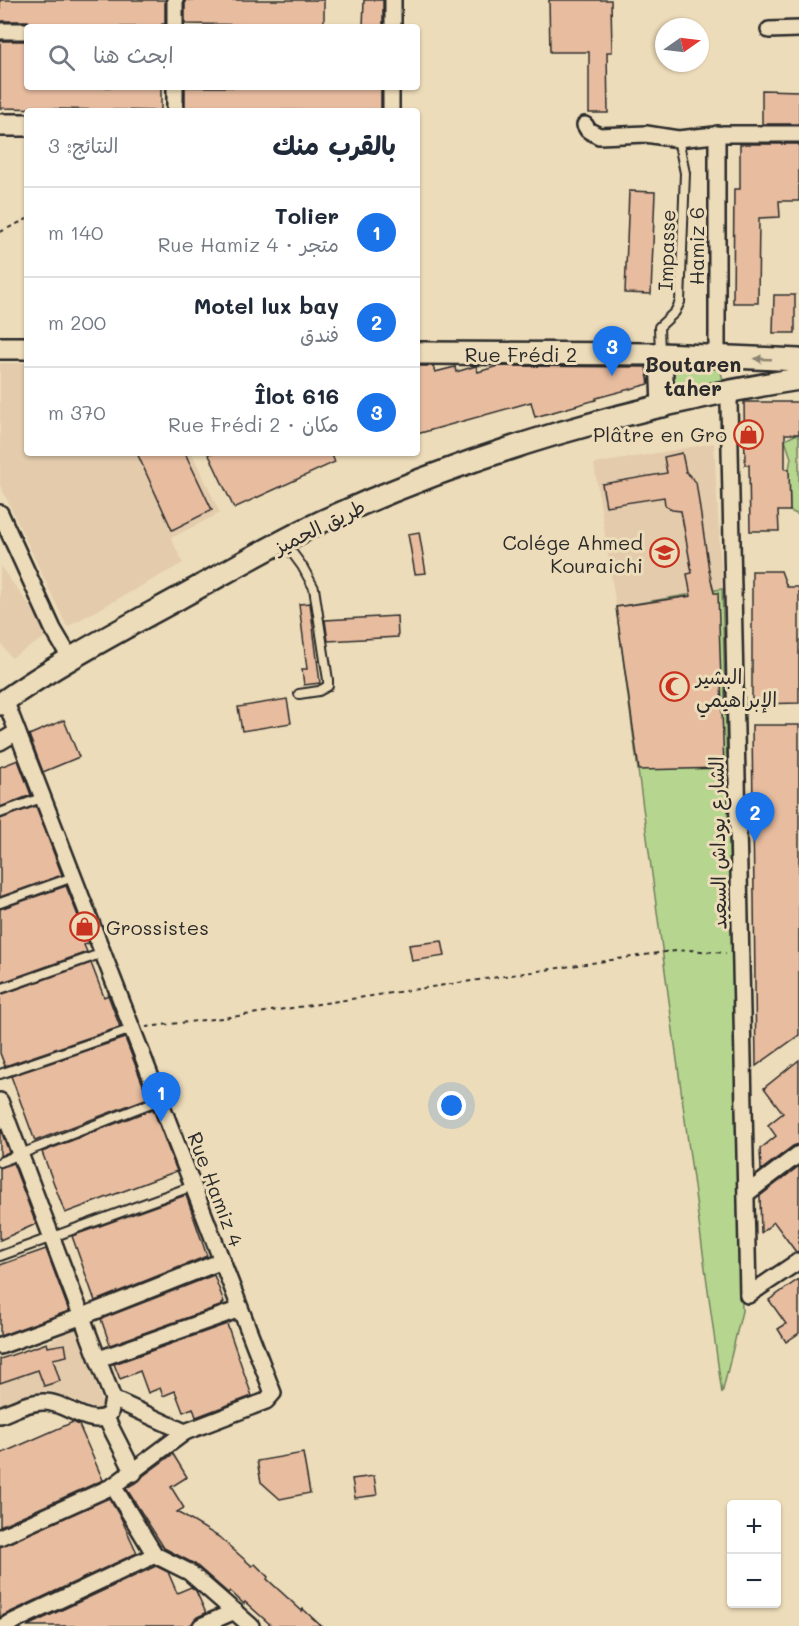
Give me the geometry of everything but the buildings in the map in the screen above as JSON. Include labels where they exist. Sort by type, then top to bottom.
[{"type":"main road","points":[[0,126],[24,125]]},
{"type":"main road","points":[[0,348],[24,348]]},
{"type":"main road","name":"Rue Frédi 2","points":[[420,353],[661,354],[799,360]]},
{"type":"main road","points":[[661,354],[663,401],[799,379]]},
{"type":"main road","points":[[722,357],[734,375],[730,390]]},
{"type":"main road","name":"طريق الحميز","points":[[2,699],[73,657],[321,522],[394,490],[532,441],[663,401]]},
{"type":"main road","name":"طريق الحميز","points":[[2,699],[66,651],[308,519],[391,481],[530,432],[663,401]]},
{"type":"street","points":[[175,0],[175,24]]},
{"type":"street","points":[[393,0],[393,24]]},
{"type":"street","points":[[769,30],[799,29]]},
{"type":"street","points":[[0,31],[24,31]]},
{"type":"street","points":[[175,90],[175,108]]},
{"type":"street","points":[[391,90],[391,108]]},
{"type":"street","points":[[585,125],[588,130],[599,136],[646,134],[678,139],[717,135],[799,134]]},
{"type":"street","name":"Hamiz 6","points":[[717,135],[722,357]]},
{"type":"street","name":"الشارع بوداش السعيد","points":[[730,390],[748,1295],[799,1261]]},
{"type":"street","points":[[0,513],[53,629],[66,651]]},
{"type":"street","name":"Rue Hamiz 4","points":[[2,699],[44,797],[273,1393],[266,1401],[185,1432]]},
{"type":"street","points":[[0,742],[17,732]]},
{"type":"street","points":[[0,1101],[113,1399],[113,1406],[106,1418]]},
{"type":"street","points":[[746,1194],[799,1154]]},
{"type":"street","points":[[0,1346],[222,1261]]},
{"type":"street","points":[[99,1359],[240,1309]]},
{"type":"street","points":[[0,1537],[114,1486],[185,1432],[113,1399]]},
{"type":"street","points":[[0,1415],[45,1401],[94,1420],[106,1418]]},
{"type":"street","points":[[106,1418],[134,1473]]},
{"type":"street","points":[[114,1486],[155,1555],[189,1572],[250,1626]]},
{"type":"street","points":[[4,1626],[155,1555]]},
{"type":"street","points":[[201,1626],[235,1611]]},
{"type":"lane","name":"Impasse","points":[[661,354],[659,327],[675,312],[680,302],[685,173],[678,139]]},
{"type":"lane","points":[[284,542],[302,566],[314,588],[328,680],[328,686],[319,691],[299,694]]},
{"type":"lane","points":[[0,813],[44,797]]},
{"type":"lane","points":[[0,903],[74,877]]},
{"type":"lane","points":[[0,989],[103,952]]},
{"type":"lane","points":[[0,1074],[132,1029]]},
{"type":"lane","points":[[0,1162],[159,1100]]},
{"type":"lane","points":[[0,1256],[193,1186]]},
{"type":"path","points":[[0,232],[24,220]]},
{"type":"path","points":[[132,1029],[237,1017],[665,952],[689,950],[741,952]]},
{"type":"shaded area","points":[[0,363],[24,363],[24,456],[193,456],[220,513],[171,538],[183,563],[67,627],[0,485]]},
{"type":"shaded area","name":"Colége Ahmed Kouraichi","points":[[714,443],[722,589],[616,607],[594,464]]},
{"type":"shaded area","points":[[0,566],[51,634],[11,658],[0,642]]},
{"type":"shaded area","points":[[77,1327],[104,1409],[99,1411],[51,1391],[0,1407],[0,1360],[47,1343]]},
{"type":"green space","points":[[707,362],[720,368],[723,380],[719,386],[678,395],[668,390],[668,372],[672,364]]},
{"type":"green space","points":[[797,434],[799,436],[799,515],[790,511],[791,458],[785,440]]},
{"type":"green space","points":[[722,589],[742,1311],[722,1394],[616,607]]},
{"type":"place","name":"Îlot 616","points":[[612,376]]},
{"type":"place","name":"Plâtre en Gro","points":[[748,434]]},
{"type":"place","name":"Colége Ahmed Kouraichi","points":[[664,553]]},
{"type":"place","name":"البشير الإبراهيمي","points":[[675,687]]},
{"type":"place","name":"Motel lux bay","points":[[755,842]]},
{"type":"place","name":"Grossistes","points":[[85,927]]},
{"type":"place","name":"Tolier","points":[[161,1122]]},
{"type":"district","name":"Boutaren taher","points":[[693,375]]}]
